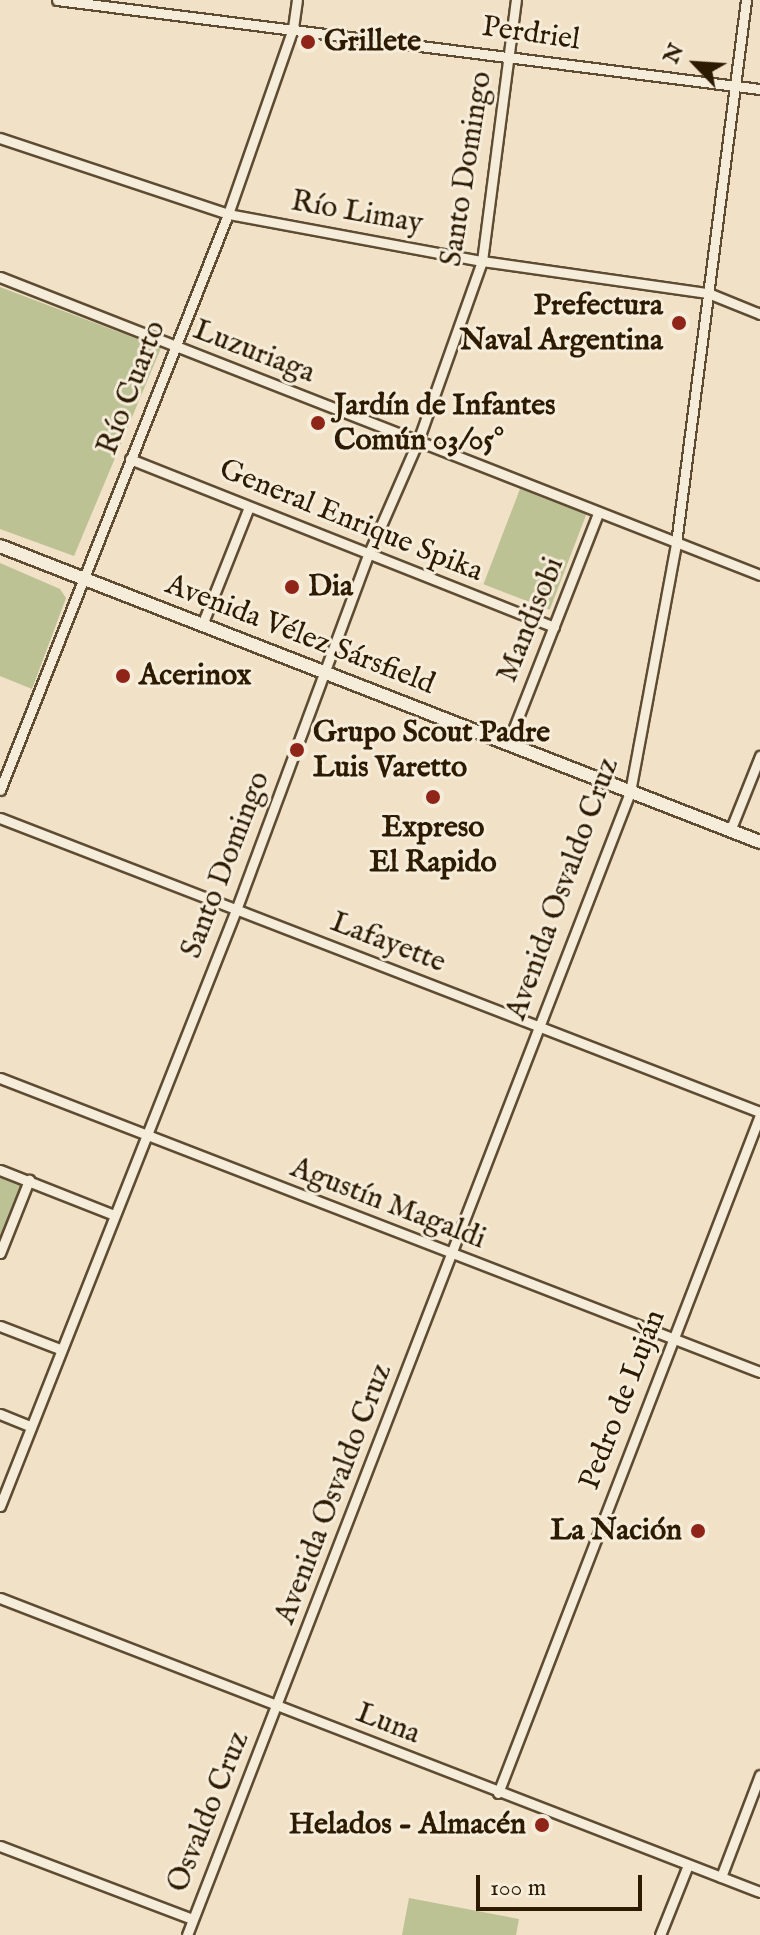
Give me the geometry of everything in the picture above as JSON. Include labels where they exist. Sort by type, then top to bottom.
[{"type":"main road","name":"Avenida Vélez Sársfield","points":[[0,546],[760,842]]},
{"type":"street","name":"Perdriel","points":[[57,0],[760,89]]},
{"type":"street","name":"Río Cuarto","points":[[0,790],[81,578],[228,214],[293,28],[297,0]]},
{"type":"street","name":"Santo Domingo","points":[[0,1504],[144,1135],[236,910],[369,553],[418,441],[482,261],[516,0]]},
{"type":"street","name":"Avenida Osvaldo Cruz","points":[[277,1707],[630,792],[676,543],[746,0]]},
{"type":"street","name":"Río Limay","points":[[0,138],[228,214],[482,261],[708,293],[760,314]]},
{"type":"street","name":"Luzuriaga","points":[[0,277],[760,575]]},
{"type":"street","name":"General Enrique Spika","points":[[130,459],[554,627]]},
{"type":"street","points":[[202,625],[249,507]]},
{"type":"street","name":"Mandisobi","points":[[508,743],[598,513]]},
{"type":"street","points":[[730,831],[760,756]]},
{"type":"street","name":"Lafayette","points":[[0,818],[760,1114]]},
{"type":"street","name":"Agustín Magaldi","points":[[0,1078],[760,1372]]},
{"type":"street","name":"Pedro de Luján","points":[[498,1793],[760,1114]]},
{"type":"street","points":[[0,1170],[114,1215]]},
{"type":"street","points":[[0,1253],[29,1180]]},
{"type":"street","points":[[0,1326],[60,1349]]},
{"type":"street","points":[[0,1414],[30,1426]]},
{"type":"street","name":"Luna","points":[[0,1598],[760,1892]]},
{"type":"street","name":"Osvaldo Cruz","points":[[187,1935],[277,1707]]},
{"type":"street","points":[[721,1877],[760,1775]]},
{"type":"street","points":[[0,1846],[192,1919]]},
{"type":"street","points":[[660,1935],[688,1865]]},
{"type":"green space","points":[[0,287],[161,348],[74,556],[0,529]]},
{"type":"green space","points":[[520,489],[586,514],[550,610],[483,584]]},
{"type":"green space","points":[[0,563],[60,589],[66,598],[32,689],[0,676]]},
{"type":"green space","points":[[0,1178],[21,1186],[0,1241]]},
{"type":"green space","points":[[409,1898],[519,1919],[516,1935],[402,1935]]},
{"type":"place","name":"Grillete","points":[[308,42]]},
{"type":"place","name":"Prefectura Naval Argentina","points":[[679,323]]},
{"type":"place","name":"Jardín de Infantes Común 03/05°","points":[[318,423]]},
{"type":"place","name":"Dia","points":[[292,587]]},
{"type":"place","name":"Acerinox","points":[[123,676]]},
{"type":"place","name":"Grupo Scout Padre Luis Varetto","points":[[297,750]]},
{"type":"place","name":"Expreso El Rapido","points":[[433,797]]},
{"type":"place","name":"La Nación","points":[[698,1531]]},
{"type":"place","name":"Helados - Almacén","points":[[542,1825]]}]
